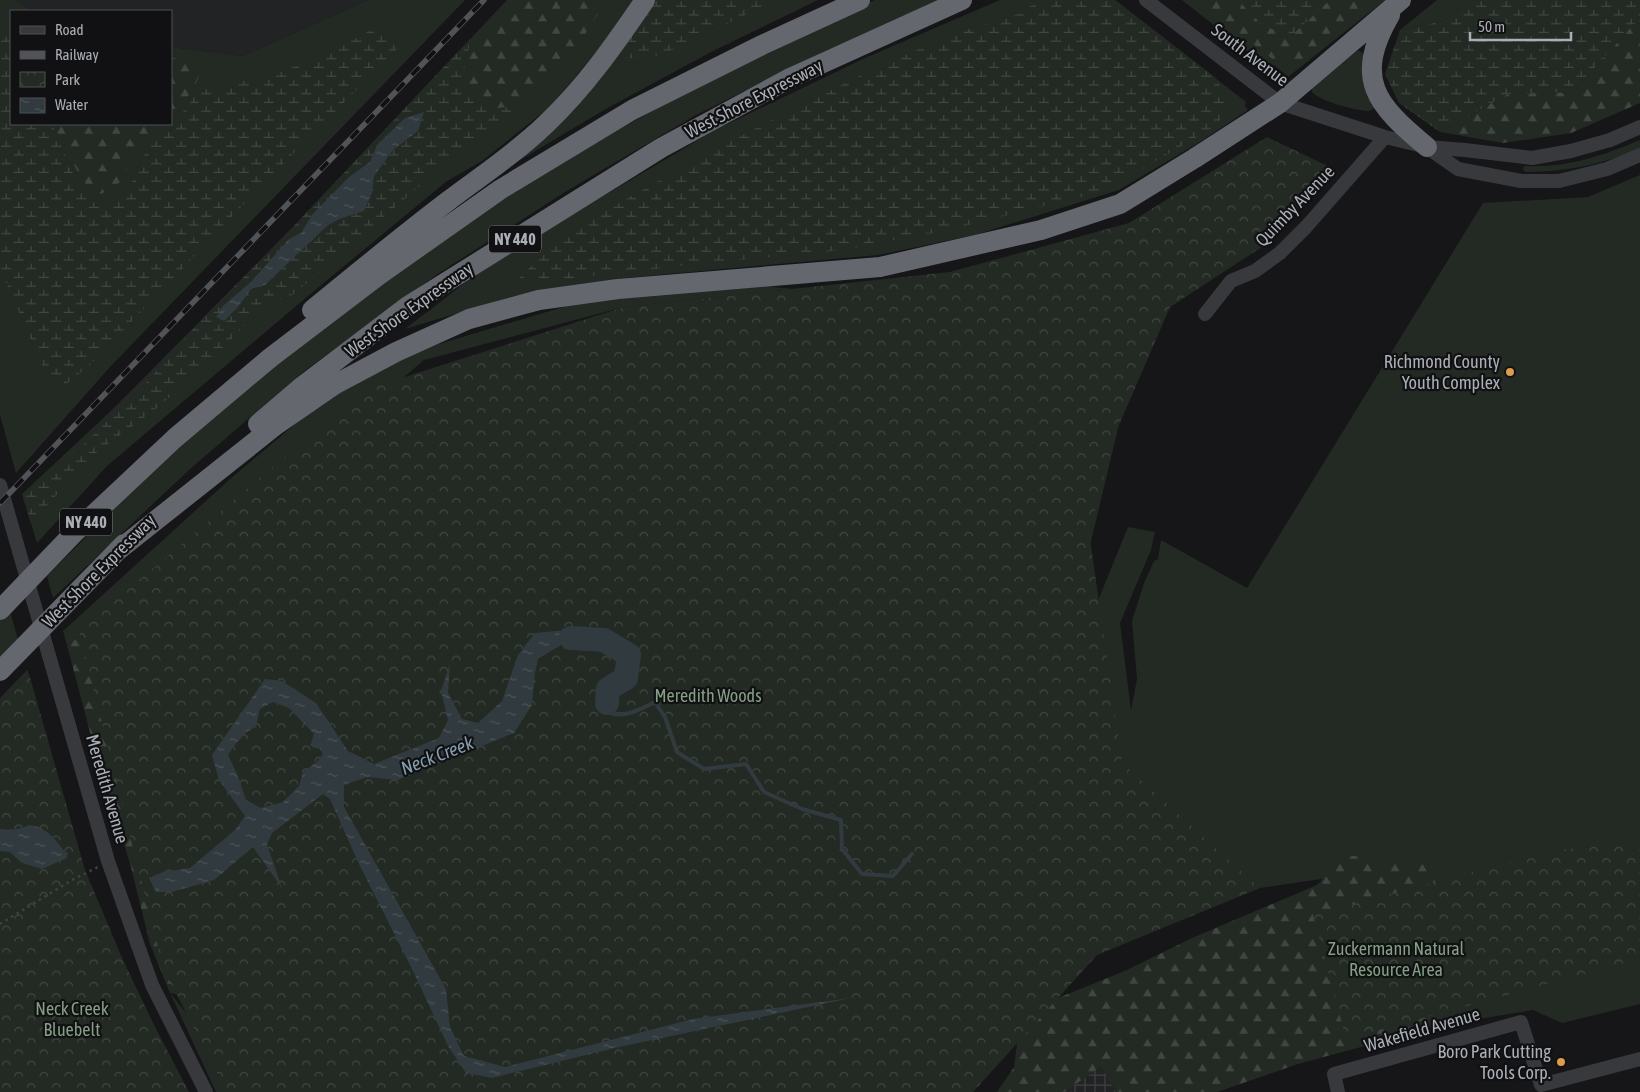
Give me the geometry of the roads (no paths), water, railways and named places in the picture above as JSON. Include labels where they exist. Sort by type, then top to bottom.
[{"type":"highway","points":[[175,438],[265,350],[404,234],[517,150],[546,124],[574,96],[600,65],[645,0]]},
{"type":"highway","name":"NY 440","points":[[0,610],[74,534],[175,438],[278,352],[379,275],[501,189],[632,110],[762,45],[860,0]]},
{"type":"highway","name":"West Shore Expressway","points":[[0,671],[116,552],[205,469],[300,388],[408,306],[661,148],[790,78],[962,0]]},
{"type":"highway","points":[[116,552],[276,425],[334,385],[396,352],[469,319],[539,300],[618,289],[880,267],[1041,230],[1120,204],[1280,103],[1399,2]]},
{"type":"highway","points":[[1399,2],[1379,33],[1372,58],[1371,73],[1382,104],[1396,120],[1427,148]]},
{"type":"street","name":"South Avenue","points":[[1146,0],[1280,103],[1385,137],[1427,148],[1464,150],[1532,158],[1571,151],[1610,140],[1640,127]]},
{"type":"street","name":"Quimby Avenue","points":[[1205,314],[1231,281],[1254,272],[1280,253],[1306,227],[1385,137]]},
{"type":"street","name":"South Avenue","points":[[1427,148],[1458,169],[1521,181],[1559,181],[1607,169],[1640,155]]},
{"type":"street","name":"Meredith Avenue","points":[[0,485],[108,862],[152,985],[206,1092]]},
{"type":"street","name":"Wakefield Avenue","points":[[1338,1092],[1334,1074],[1521,1022],[1541,1085],[1640,1059]]},
{"type":"water","points":[[424,112],[418,131],[393,150],[374,176],[372,193],[364,211],[339,219],[327,226],[265,285],[251,289],[238,307],[224,321],[216,317],[223,306],[252,281],[289,239],[301,233],[312,215],[349,177],[370,162],[377,145],[405,118]]},
{"type":"water","points":[[577,629],[604,640],[561,645],[538,659],[532,705],[514,733],[398,780],[367,777],[344,785],[344,807],[446,989],[450,1027],[464,1056],[505,1067],[693,1019],[851,998],[619,1047],[492,1078],[466,1073],[448,1046],[414,973],[359,864],[330,799],[323,794],[272,833],[267,845],[282,888],[253,847],[214,880],[172,892],[156,892],[149,878],[163,872],[190,868],[235,830],[245,816],[219,780],[212,755],[265,679],[282,681],[316,703],[348,751],[374,764],[439,738],[448,720],[441,691],[450,664],[448,693],[462,719],[478,723],[502,701],[518,655],[535,633]],"holes":[[[273,702],[289,708],[314,734],[310,746],[320,749],[323,754],[318,761],[303,772],[299,786],[283,802],[261,808],[246,800],[228,755],[237,742],[251,729],[256,727],[260,709]]]},
{"type":"water","points":[[29,825],[41,828],[48,833],[68,853],[67,858],[42,869],[22,863],[10,852],[0,851],[0,829],[15,829]]},
{"type":"waterway","name":"Neck Creek","points":[[571,638],[604,640],[629,655],[626,678],[608,689],[607,703]]},
{"type":"waterway","points":[[607,703],[606,712],[619,715],[631,713],[655,702],[665,717],[677,752],[704,769],[746,764],[764,792],[802,809],[841,820],[842,849],[862,874],[893,876],[912,854]]},
{"type":"railway","points":[[0,503],[484,0]]},
{"type":"place","name":"Richmond County Youth Complex","points":[[1510,372]]},
{"type":"place","name":"Boro Park Cutting Tools Corp.","points":[[1561,1062]]},
{"type":"park label","name":"Meredith Woods","points":[[708,696]]},
{"type":"park label","name":"Zuckermann Natural Resource Area","points":[[1396,960]]},
{"type":"park label","name":"Neck Creek Bluebelt","points":[[72,1019]]}]
